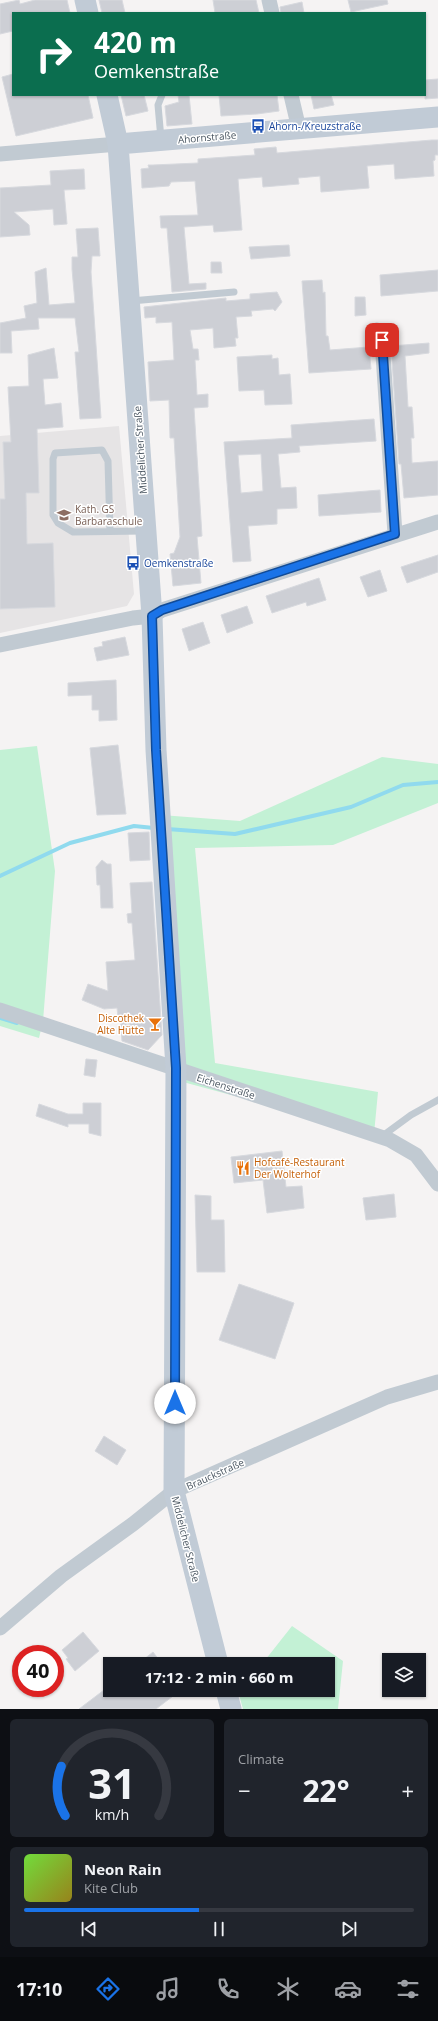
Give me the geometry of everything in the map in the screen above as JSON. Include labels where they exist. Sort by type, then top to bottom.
[{"type":"street","points":[[85,0],[88,12]]},
{"type":"street","points":[[269,0],[272,12]]},
{"type":"street","name":"Middelicher Straße","points":[[107,96],[118,144],[146,530],[152,616],[156,750],[176,1068],[174,1491],[216,1657]]},
{"type":"street","points":[[291,96],[299,129]]},
{"type":"street","name":"Ahornstraße","points":[[0,154],[438,117]]},
{"type":"street","points":[[377,330],[382,342],[395,534]]},
{"type":"street","points":[[0,645],[133,618],[152,616],[162,610],[395,534],[438,522]]},
{"type":"street","name":"Eichenstraße","points":[[0,1010],[176,1068],[187,1074],[381,1137],[416,1155],[438,1184]]},
{"type":"street","name":"Brauckstraße","points":[[0,1628],[61,1576],[134,1524],[174,1491],[387,1397],[438,1382]]},
{"type":"street","points":[[228,1697],[231,1709]]},
{"type":"lane","points":[[161,141],[158,105],[162,96]]},
{"type":"lane","points":[[129,301],[234,292]]},
{"type":"lane","points":[[110,531],[108,461],[106,454],[102,450],[55,453],[53,459],[53,515],[58,523],[73,532],[110,531],[146,530]]},
{"type":"lane","points":[[381,1137],[412,1115],[438,1100]]},
{"type":"shaded area","name":"Kath. GS Barbaraschule","points":[[119,426],[134,594],[127,606],[0,633],[0,436]]},
{"type":"green space","points":[[37,746],[55,871],[43,1021],[39,1038],[0,1026],[0,750]]},
{"type":"green space","points":[[382,757],[438,764],[438,803],[333,845],[195,848],[215,1063],[378,1092],[374,1134],[183,1082],[161,815],[240,821]]},
{"type":"green space","points":[[292,1626],[343,1661],[338,1709],[243,1709],[240,1697],[335,1697],[335,1657],[268,1657]]},
{"type":"building","points":[[19,0],[20,4],[35,0],[67,0],[70,12],[12,12],[12,31],[0,34],[0,4]]},
{"type":"building","points":[[99,0],[122,0],[125,12],[102,12]]},
{"type":"building","points":[[213,0],[256,0],[259,12],[215,12]]},
{"type":"building","points":[[348,0],[387,0],[388,4],[351,12]]},
{"type":"building","points":[[302,2],[304,12],[281,12],[280,7]]},
{"type":"building","points":[[12,74],[12,96],[88,96],[93,118],[16,136],[2,77]]},
{"type":"building","points":[[438,79],[438,98],[425,99],[426,80]]},
{"type":"building","points":[[121,96],[144,96],[148,111],[126,116]]},
{"type":"building","points":[[178,96],[189,96],[192,124],[167,126],[165,106],[179,102]]},
{"type":"building","points":[[219,96],[277,96],[279,111],[221,116]]},
{"type":"building","points":[[311,96],[331,96],[334,105],[314,109]]},
{"type":"building","points":[[438,140],[438,155],[435,155],[435,160],[433,161],[434,176],[395,179],[394,164],[367,166],[369,188],[321,192],[320,176],[298,178],[299,184],[263,187],[262,177],[238,179],[242,230],[214,232],[213,225],[184,227],[189,284],[206,283],[206,289],[172,292],[167,228],[161,228],[160,216],[198,215],[195,181],[171,182],[169,186],[142,188],[141,169],[149,168],[148,165],[198,163],[198,159],[255,155],[254,149],[276,147],[277,153]]},
{"type":"building","points":[[84,169],[85,189],[64,190],[67,224],[54,225],[53,209],[14,212],[29,225],[30,235],[0,237],[0,188],[51,185],[50,171]]},
{"type":"building","points":[[98,228],[100,256],[92,256],[91,272],[101,418],[80,419],[75,352],[79,352],[75,318],[38,318],[39,329],[11,331],[12,353],[0,353],[0,323],[26,318],[24,306],[37,303],[35,272],[46,268],[49,305],[75,303],[72,257],[78,257],[76,229]]},
{"type":"building","points":[[289,245],[290,256],[251,259],[249,247]]},
{"type":"building","points":[[211,262],[221,262],[222,273],[211,273]]},
{"type":"building","points":[[438,270],[438,291],[381,296],[380,275]]},
{"type":"building","points":[[322,280],[323,293],[325,292],[326,336],[328,336],[330,350],[369,347],[371,369],[309,373],[302,281]]},
{"type":"building","points":[[277,292],[282,302],[275,311],[273,309],[251,311],[252,316],[236,317],[238,338],[235,338],[236,346],[214,348],[213,328],[190,330],[193,349],[198,349],[199,360],[195,360],[197,395],[208,394],[208,407],[194,408],[202,536],[197,537],[201,583],[173,586],[170,554],[174,553],[180,537],[174,438],[170,438],[169,400],[150,401],[148,362],[174,360],[172,322],[156,323],[156,317],[145,318],[144,307],[226,298],[226,301],[250,299],[250,294]]},
{"type":"building","points":[[355,297],[365,297],[366,315],[355,316]]},
{"type":"building","points":[[429,343],[429,353],[405,356],[408,407],[412,407],[414,438],[411,438],[412,463],[438,461],[438,495],[404,498],[401,464],[399,464],[391,346]]},
{"type":"building","points":[[54,348],[58,378],[43,379],[45,405],[61,403],[63,427],[37,429],[39,493],[26,493],[27,544],[53,543],[55,607],[0,609],[0,499],[5,499],[3,442],[11,442],[8,387],[29,386],[28,355]]},
{"type":"building","points":[[272,355],[272,359],[278,358],[279,375],[290,374],[292,404],[265,405],[264,390],[239,391],[237,357]]},
{"type":"building","points":[[374,419],[376,441],[299,446],[300,452],[278,454],[281,488],[296,487],[297,508],[277,509],[277,524],[248,526],[251,561],[233,562],[224,442],[292,438],[291,425]],"holes":[[[261,454],[263,491],[241,493],[238,455]]]},
{"type":"building","points":[[380,490],[381,512],[319,516],[318,495]]},
{"type":"building","points":[[438,555],[438,572],[407,583],[401,567]]},
{"type":"building","points":[[380,570],[387,591],[368,597],[360,577]]},
{"type":"building","points":[[319,578],[326,600],[307,606],[306,602],[272,613],[266,596]]},
{"type":"building","points":[[247,606],[253,623],[227,633],[221,615]]},
{"type":"building","points":[[203,622],[210,643],[189,651],[182,629]]},
{"type":"building","points":[[125,637],[129,655],[97,661],[94,648],[103,646],[102,642]]},
{"type":"building","points":[[116,680],[117,720],[99,721],[99,710],[92,710],[92,695],[68,696],[68,683]]},
{"type":"building","points":[[118,745],[126,814],[97,815],[90,748]]},
{"type":"building","points":[[149,832],[150,860],[130,861],[128,833]]},
{"type":"building","points":[[102,860],[107,864],[111,864],[113,908],[101,908],[100,885],[97,885],[96,867]]},
{"type":"building","points":[[152,882],[162,1035],[148,1050],[122,1041],[120,1017],[118,1017],[117,1008],[104,1009],[82,1000],[88,984],[108,991],[106,962],[135,960],[132,923],[128,923],[127,914],[132,913],[130,883]]},
{"type":"building","points":[[86,1059],[97,1060],[95,1077],[84,1075]]},
{"type":"building","points":[[83,1103],[101,1103],[101,1136],[89,1133],[89,1124],[68,1124],[68,1127],[36,1116],[39,1104],[68,1114],[83,1114]]},
{"type":"building","points":[[282,1151],[286,1187],[302,1186],[304,1208],[267,1213],[263,1180],[234,1183],[231,1157]]},
{"type":"building","points":[[394,1194],[396,1217],[366,1220],[363,1198]]},
{"type":"building","points":[[195,1195],[211,1196],[211,1220],[224,1220],[225,1272],[197,1272]]},
{"type":"building","points":[[239,1284],[294,1303],[275,1359],[219,1340]]},
{"type":"building","points":[[104,1436],[126,1450],[117,1465],[95,1451]]},
{"type":"building","points":[[83,1632],[99,1651],[75,1671],[66,1659],[68,1658],[64,1653],[64,1648]]},
{"type":"building","points":[[153,1652],[157,1657],[147,1657]]},
{"type":"building","points":[[103,1691],[103,1697],[172,1697],[156,1709],[79,1709]]},
{"type":"waterway","points":[[167,829],[235,834],[351,807],[403,785],[438,782]]},
{"type":"waterway","points":[[0,876],[70,843],[134,826],[154,828]]},
{"type":"waterway","points":[[0,1018],[17,1023]]},
{"type":"place","name":"Ahorn-/Kreuzstraße","points":[[258,126]]},
{"type":"place","name":"Kath. GS Barbaraschule","points":[[64,515]]},
{"type":"place","name":"Oemkenstraße","points":[[133,563]]},
{"type":"place","name":"Discothek Alte Hütte","points":[[155,1024]]},
{"type":"place","name":"Hofcafé-Restaurant Der Wolterhof","points":[[243,1168]]},
{"type":"route","points":[[175,1403],[176,1068],[156,750],[152,616],[162,610],[395,534],[393,486],[382,340]]}]
